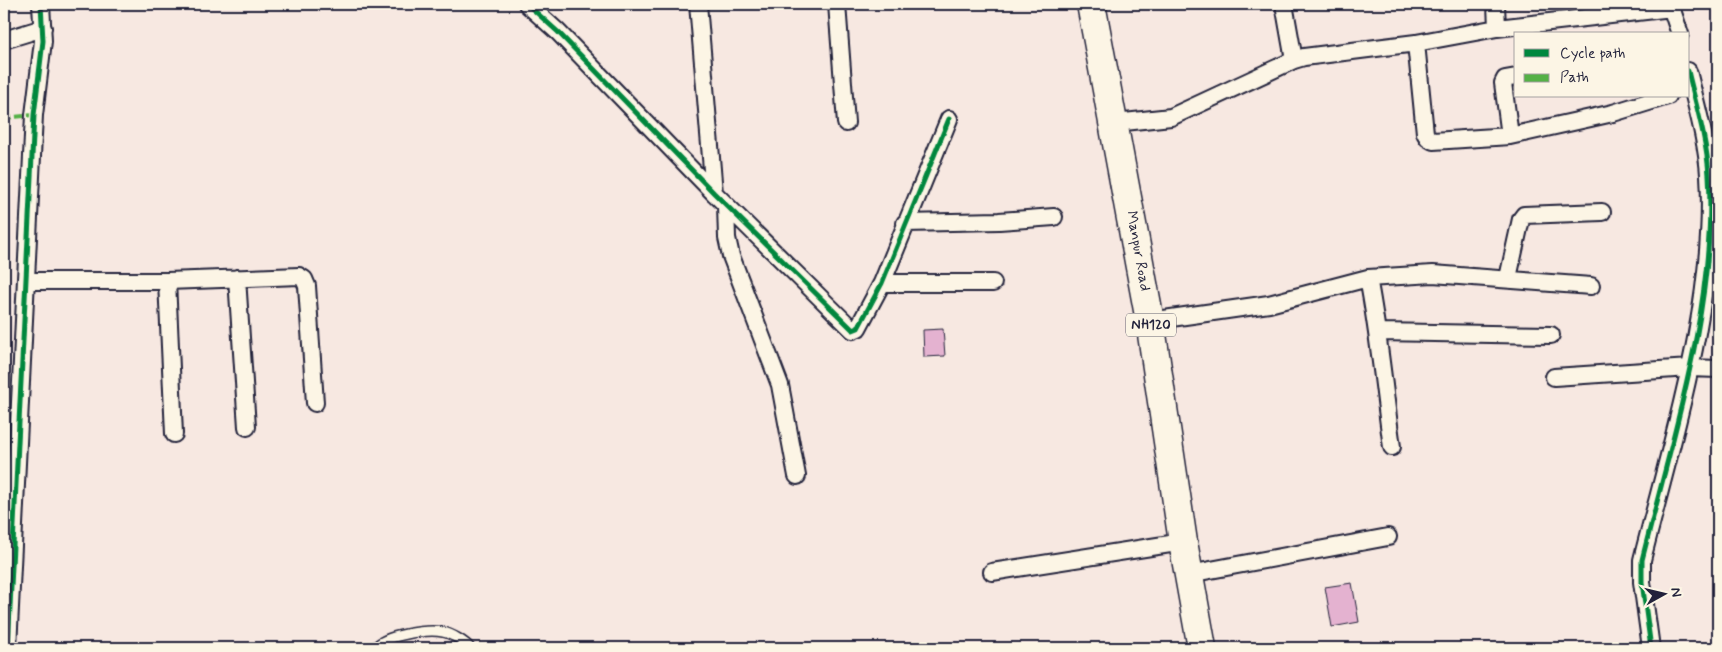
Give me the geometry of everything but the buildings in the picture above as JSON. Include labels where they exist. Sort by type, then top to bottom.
[{"type":"highway","name":"Manpur Road","points":[[1091,4],[1115,123],[1150,321],[1183,542],[1202,648]]},
{"type":"street","points":[[8,648],[10,476],[27,281],[34,115],[43,28],[41,4]]},
{"type":"street","points":[[526,4],[558,32],[714,193],[850,329],[858,328],[882,283],[949,119]]},
{"type":"street","points":[[698,4],[714,193]]},
{"type":"street","points":[[837,4],[846,123]]},
{"type":"street","points":[[1284,4],[1294,60]]},
{"type":"street","points":[[1496,4],[1497,28]]},
{"type":"street","points":[[1115,123],[1171,117],[1294,60],[1416,43],[1497,28],[1671,6],[1679,32]]},
{"type":"street","points":[[4,40],[43,28]]},
{"type":"street","points":[[1416,43],[1428,138],[1439,142],[1510,136],[1613,113],[1662,98]]},
{"type":"street","points":[[1510,136],[1503,83],[1505,79],[1514,77]]},
{"type":"street","points":[[1651,648],[1642,582],[1642,560],[1690,368],[1708,253],[1709,175],[1690,89]]},
{"type":"street","points":[[726,205],[727,238],[731,256],[780,385],[797,476]]},
{"type":"street","points":[[1508,278],[1520,219],[1524,216],[1602,212]]},
{"type":"street","points":[[905,223],[999,221],[1054,217]]},
{"type":"street","points":[[1150,321],[1269,304],[1368,278],[1433,274],[1508,278],[1591,286]]},
{"type":"street","points":[[27,281],[167,281],[294,275],[304,279],[307,286],[315,403]]},
{"type":"street","points":[[237,278],[247,426]]},
{"type":"street","points":[[1368,278],[1379,332],[1381,370],[1392,447]]},
{"type":"street","points":[[167,281],[174,434]]},
{"type":"street","points":[[882,283],[993,283]]},
{"type":"street","points":[[1379,332],[1551,335]]},
{"type":"street","points":[[1554,377],[1690,368],[1718,369]]},
{"type":"street","points":[[1189,574],[1388,537]]},
{"type":"street","points":[[992,572],[1183,542]]},
{"type":"lane","points":[[375,648],[378,644],[394,637],[436,631],[446,632],[470,648]]},
{"type":"marked path","points":[[4,118],[34,115]]},
{"type":"cycle path","points":[[8,648],[34,115],[43,41],[41,4]]},
{"type":"cycle path","points":[[527,4],[558,32],[714,193],[853,330],[858,328],[882,283],[949,119]]},
{"type":"cycle path","points":[[1651,648],[1642,582],[1642,560],[1690,369],[1706,271],[1710,223],[1708,162],[1690,79]]}]
